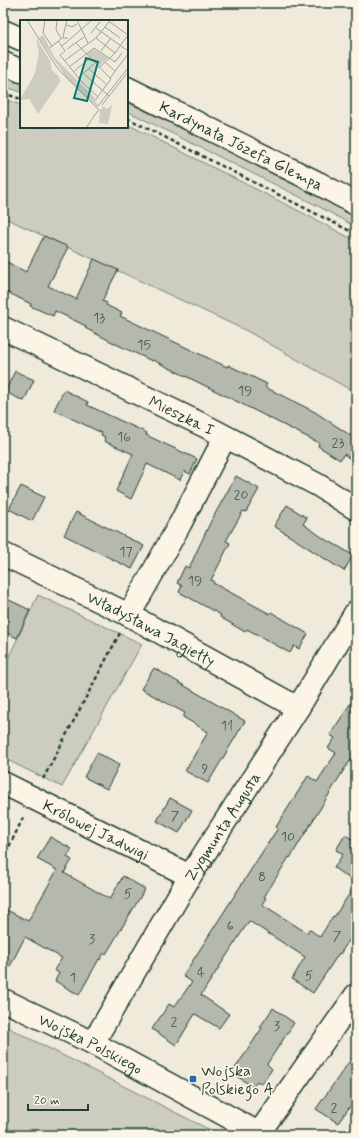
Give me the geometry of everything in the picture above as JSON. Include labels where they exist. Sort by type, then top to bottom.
[{"type":"street","points":[[3,31],[20,39]]},
{"type":"street","points":[[3,63],[20,71]]},
{"type":"street","name":"Kardynała Józefa Glempa","points":[[128,88],[318,183],[356,204]]},
{"type":"street","name":"Mieszka I","points":[[3,328],[212,429],[318,485],[356,510]]},
{"type":"street","points":[[129,615],[180,524],[225,437]]},
{"type":"street","name":"Władysława Jagiełły","points":[[3,554],[129,615],[298,708]]},
{"type":"street","name":"Zygmunta Augusta","points":[[93,1044],[190,876],[298,708],[356,612]]},
{"type":"street","name":"Królowej Jadwigi","points":[[3,783],[190,876]]},
{"type":"street","points":[[261,1134],[356,995]]},
{"type":"street","name":"Wojska Polskiego","points":[[3,1000],[93,1044],[261,1134]]},
{"type":"path","points":[[3,93],[20,99]]},
{"type":"path","points":[[128,119],[356,234]]},
{"type":"path","points":[[3,859],[33,798],[129,615]]},
{"type":"shaded area","points":[[3,76],[20,83],[20,92],[3,86]]},
{"type":"shaded area","points":[[3,99],[20,105],[20,128],[128,128],[128,125],[356,241],[356,393],[247,331],[3,217]]},
{"type":"shaded area","points":[[128,102],[235,154],[356,216],[356,227],[318,206],[128,111]]},
{"type":"shaded area","points":[[38,595],[142,644],[62,787],[3,758],[3,669]]},
{"type":"shaded area","points":[[3,1025],[220,1135],[3,1135]]},
{"type":"building","points":[[44,236],[68,247],[48,286],[76,299],[94,259],[118,270],[102,301],[107,303],[106,305],[122,313],[120,316],[227,367],[228,365],[267,384],[265,387],[315,412],[356,439],[356,450],[350,459],[344,454],[340,460],[318,446],[319,443],[224,395],[153,360],[152,361],[118,345],[85,328],[86,326],[55,311],[53,316],[30,306],[31,304],[3,290],[3,260],[26,272]]},
{"type":"building","points":[[15,371],[34,380],[24,401],[5,392]]},
{"type":"building","points":[[64,390],[88,402],[87,405],[147,433],[146,435],[197,459],[190,474],[184,471],[180,480],[147,464],[131,499],[116,491],[133,454],[104,441],[105,437],[101,435],[102,433],[54,410]]},
{"type":"building","points":[[236,476],[259,489],[246,512],[243,511],[226,541],[230,543],[211,580],[214,581],[213,583],[270,614],[271,612],[308,634],[299,649],[294,646],[290,653],[247,629],[245,632],[220,617],[221,615],[179,592],[182,586],[177,583],[185,566],[189,568],[210,523]]},
{"type":"building","points":[[21,486],[44,497],[32,521],[9,509]]},
{"type":"building","points":[[287,505],[307,518],[303,524],[329,542],[353,555],[344,571],[274,526]]},
{"type":"building","points":[[76,512],[144,546],[132,569],[64,535]]},
{"type":"building","points":[[3,597],[30,610],[17,638],[3,631]]},
{"type":"building","points":[[154,668],[245,721],[208,783],[185,771],[208,732],[183,717],[185,713],[141,689]]},
{"type":"building","points":[[356,695],[356,753],[264,897],[266,898],[262,904],[307,933],[309,929],[320,937],[356,884],[356,930],[313,993],[292,979],[305,957],[249,921],[201,995],[229,1014],[219,1028],[195,1014],[176,1045],[152,1029],[169,1004],[174,1007],[192,982],[183,976],[278,828],[276,827],[308,776],[317,782],[336,753],[328,748],[335,738],[330,735]]},
{"type":"building","points":[[97,753],[119,765],[107,789],[84,777]]},
{"type":"building","points":[[170,798],[192,810],[179,833],[157,821]]},
{"type":"building","points":[[356,834],[356,883],[334,868],[343,854],[336,850],[345,835],[352,839]]},
{"type":"building","points":[[50,837],[72,849],[67,857],[72,860],[64,873],[110,899],[123,876],[145,889],[106,954],[104,953],[100,960],[99,959],[79,995],[55,981],[59,973],[54,970],[62,958],[25,937],[3,980],[3,908],[28,921],[57,870],[37,859]]},
{"type":"building","points":[[273,1008],[294,1023],[267,1064],[272,1069],[262,1084],[257,1081],[253,1087],[232,1073],[262,1028],[260,1027]]},
{"type":"building","points":[[356,1052],[356,1098],[338,1123],[316,1109]]},
{"type":"place","name":"Wojska Polskiego A","points":[[193,1079]]}]
